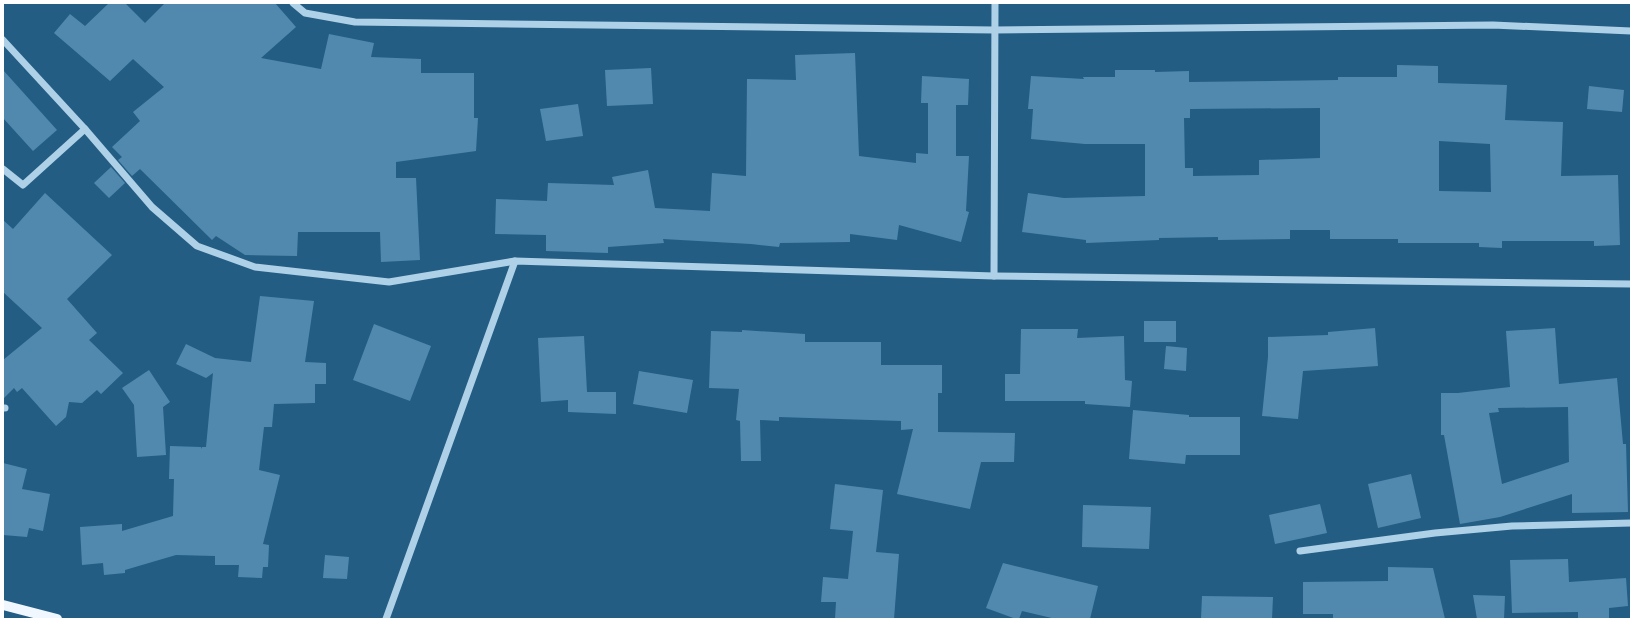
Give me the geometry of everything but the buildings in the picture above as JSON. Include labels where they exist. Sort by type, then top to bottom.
[{"type":"main road","points":[[3,606],[57,619]]},
{"type":"street","points":[[293,3],[304,12],[355,22],[994,30],[1493,25],[1631,31]]},
{"type":"street","points":[[994,276],[995,3]]},
{"type":"street","points":[[3,40],[85,129],[152,207],[197,246],[255,267],[389,282],[515,261],[994,276],[1631,284]]},
{"type":"street","points":[[3,169],[23,185],[85,129]]},
{"type":"street","points":[[386,619],[515,261]]},
{"type":"street","points":[[1300,551],[1436,532],[1512,526],[1631,523]]}]
